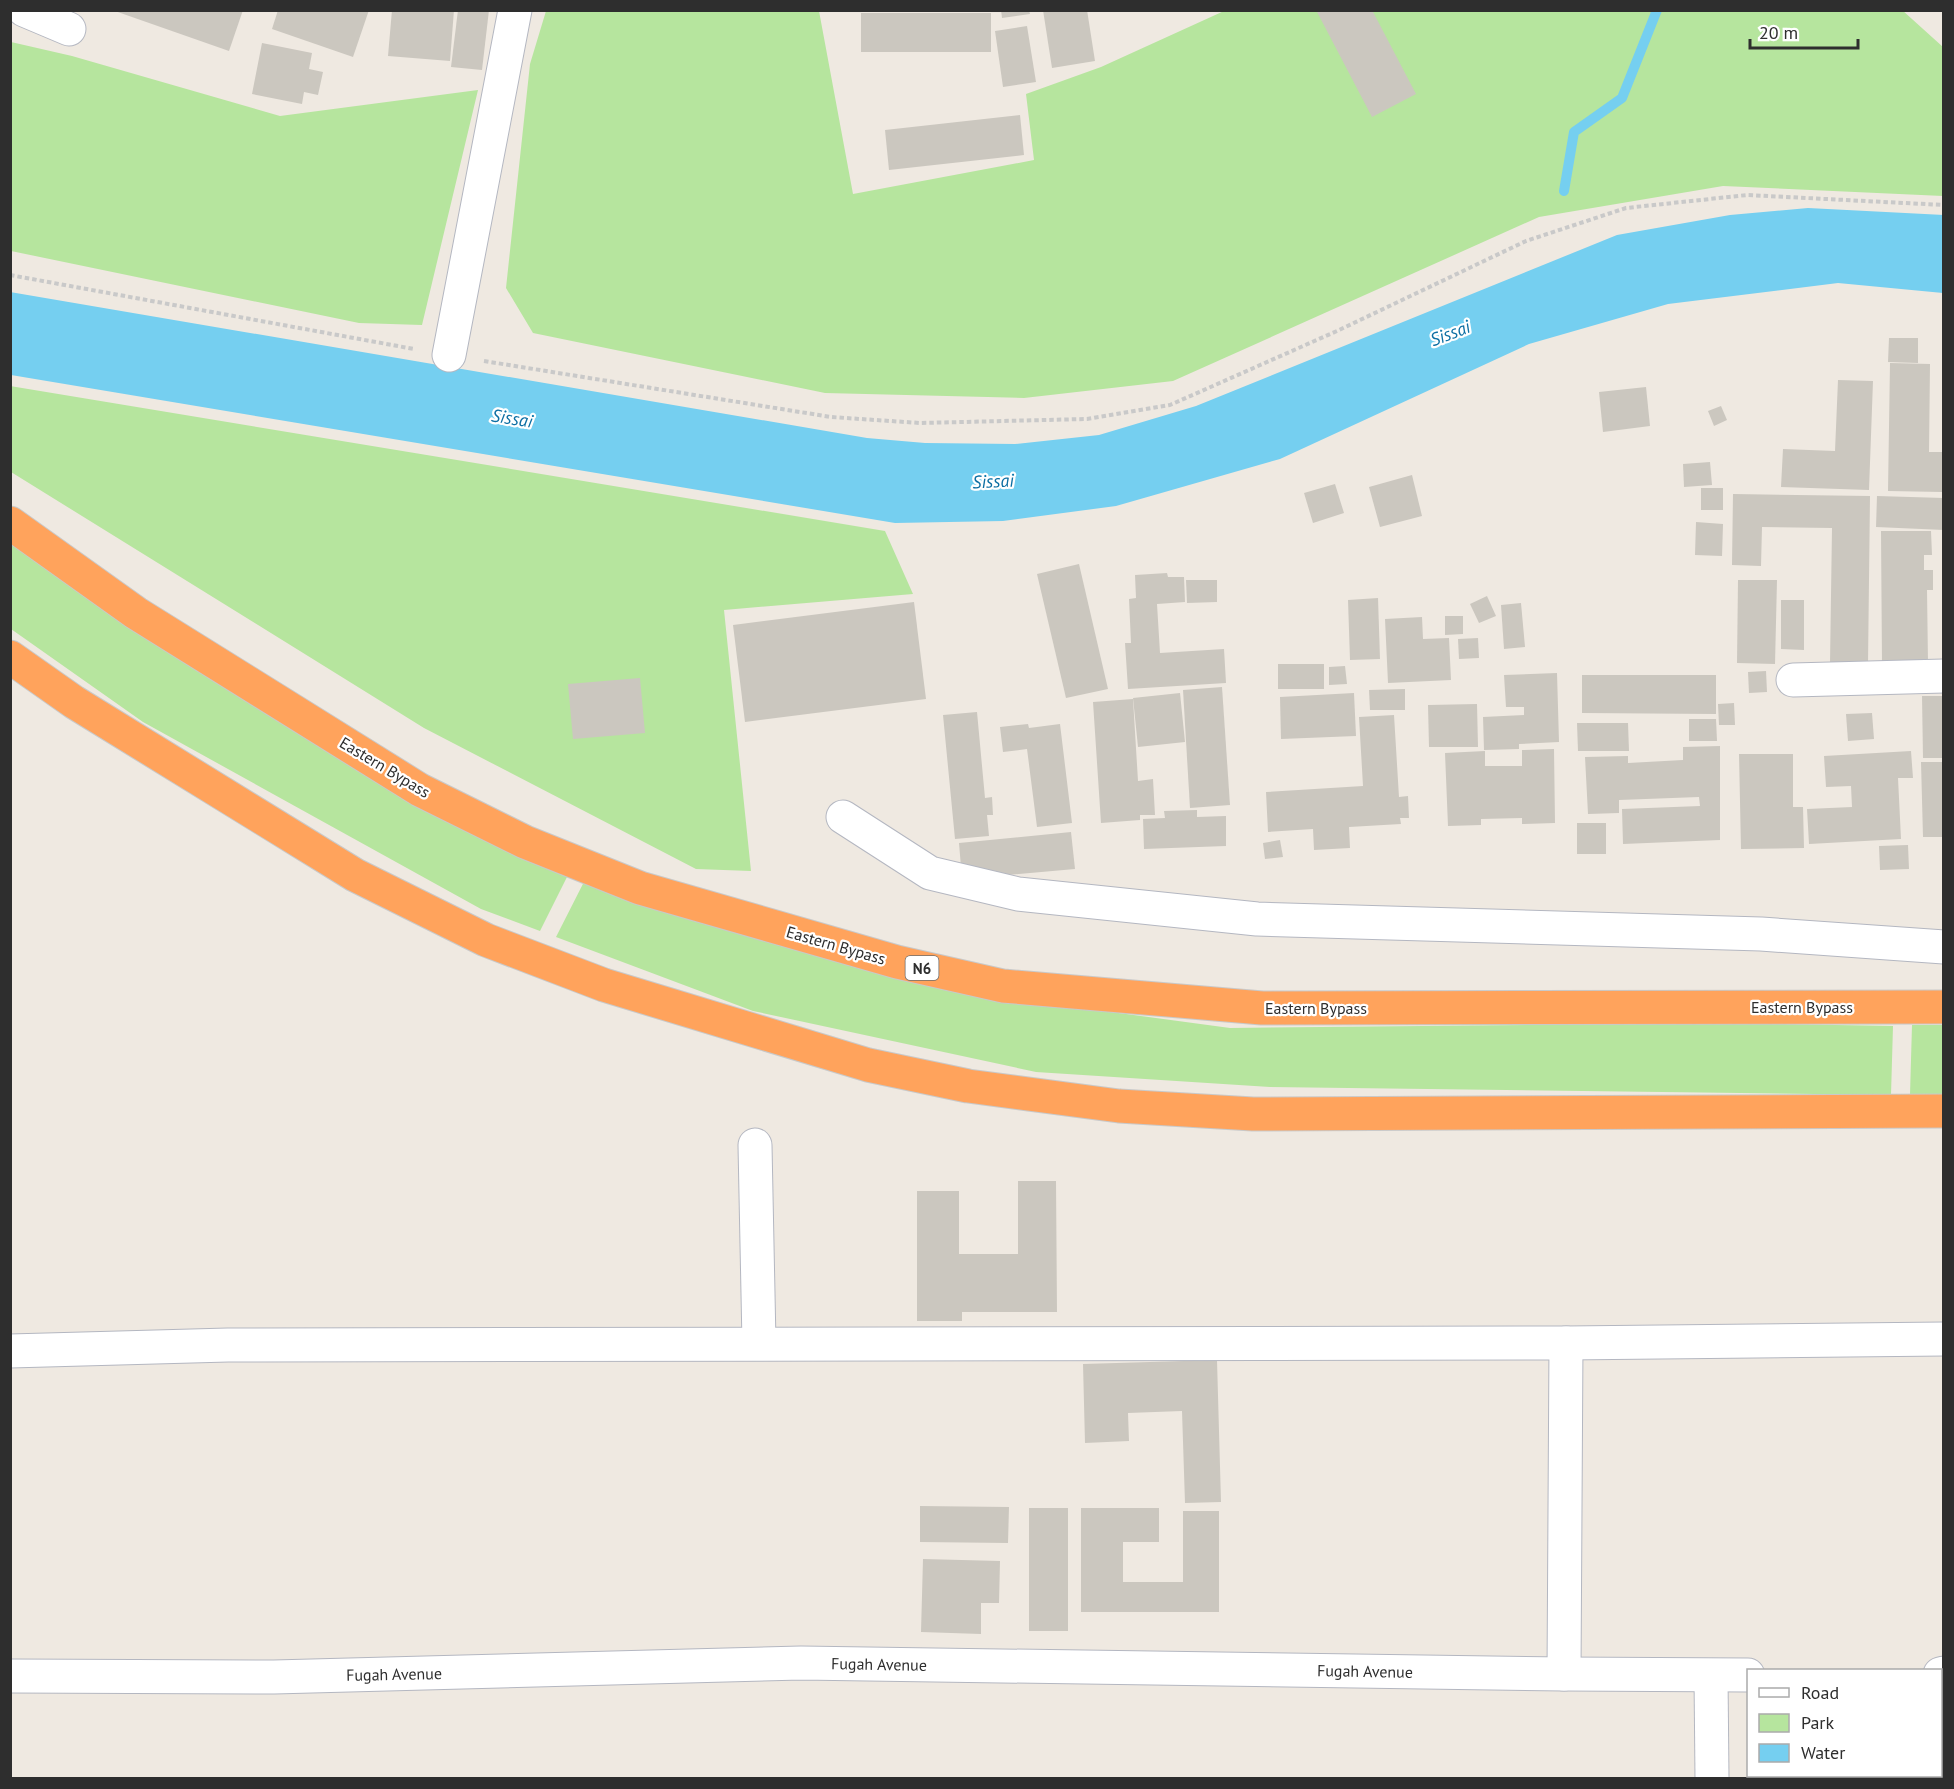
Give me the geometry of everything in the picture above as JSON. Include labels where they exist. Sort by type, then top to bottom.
[{"type":"highway","name":"Eastern Bypass","points":[[10,523],[136,613],[431,795],[525,842],[640,888],[897,962],[1003,986],[1262,1008],[1944,1007]]},
{"type":"highway","points":[[10,657],[74,702],[355,875],[486,940],[604,985],[868,1065],[968,1086],[1119,1106],[1253,1114],[1944,1111]]},
{"type":"street","points":[[24,10],[69,29]]},
{"type":"street","points":[[449,355],[515,10]]},
{"type":"street","points":[[1793,680],[1944,676]]},
{"type":"street","points":[[843,817],[930,873],[1018,894],[1257,919],[1761,934],[1944,947]]},
{"type":"street","points":[[755,1145],[759,1343]]},
{"type":"street","points":[[10,1351],[228,1345],[1566,1343],[1944,1339]]},
{"type":"street","points":[[1564,1674],[1566,1343]]},
{"type":"street","name":"Fugah Avenue","points":[[10,1676],[274,1677],[801,1663],[1747,1675]]},
{"type":"street","points":[[1711,1676],[1712,1779]]},
{"type":"path","points":[[10,275],[449,355],[831,417],[920,423],[1087,419],[1170,405],[1337,331],[1526,242],[1626,208],[1747,195],[1944,205]]},
{"type":"green space","points":[[1902,10],[1943,47],[1943,196],[1723,186],[1539,217],[1173,381],[1024,398],[825,393],[533,333],[506,288],[530,64],[546,11],[819,11],[853,194],[1034,160],[1026,94],[1101,67],[1224,11]]},
{"type":"green space","points":[[11,42],[72,56],[280,116],[478,90],[422,325],[359,323],[11,251]]},
{"type":"green space","points":[[10,386],[885,531],[913,594],[724,610],[751,871],[696,869],[424,728],[11,472]]},
{"type":"green space","points":[[11,544],[64,582],[574,863],[540,931],[481,909],[143,722],[11,629]]},
{"type":"green space","points":[[589,872],[675,915],[1015,999],[1230,1028],[1721,1023],[1893,1026],[1891,1095],[1270,1087],[1036,1072],[753,1011],[556,937]]},
{"type":"green space","points":[[1912,1025],[1943,1025],[1943,1095],[1910,1095]]},
{"type":"water","name":"Sissai","points":[[1808,208],[1944,215],[1943,293],[1838,283],[1668,304],[1529,344],[1280,459],[1116,506],[1003,521],[895,523],[11,375],[10,292],[867,438],[925,443],[1015,444],[1099,435],[1196,406],[1617,235],[1730,215]]},
{"type":"building","points":[[112,10],[243,10],[229,51]]},
{"type":"building","points":[[278,10],[369,10],[353,57],[272,29]]},
{"type":"building","points":[[392,10],[454,10],[450,61],[388,56]]},
{"type":"building","points":[[458,10],[489,10],[482,70],[451,67]]},
{"type":"building","points":[[1001,10],[1029,10],[1030,14],[1002,18]]},
{"type":"building","points":[[1043,10],[1087,10],[1095,61],[1052,68]]},
{"type":"building","points":[[1316,10],[1372,10],[1416,94],[1372,117]]},
{"type":"building","points":[[861,13],[991,13],[991,52],[861,52]]},
{"type":"building","points":[[1027,26],[1036,82],[1003,87],[995,31]]},
{"type":"building","points":[[262,43],[312,53],[309,69],[323,72],[318,95],[304,92],[302,104],[252,94]]},
{"type":"building","points":[[1020,115],[1024,155],[889,170],[885,130]]},
{"type":"building","points":[[1889,338],[1918,338],[1918,363],[1888,362]]},
{"type":"building","points":[[1890,363],[1930,364],[1929,452],[1942,452],[1942,492],[1888,491]]},
{"type":"building","points":[[1838,380],[1873,381],[1869,490],[1781,487],[1783,449],[1835,451]]},
{"type":"building","points":[[1646,387],[1650,426],[1603,432],[1599,392]]},
{"type":"building","points":[[1721,406],[1727,420],[1714,426],[1708,411]]},
{"type":"building","points":[[1710,462],[1712,485],[1684,487],[1683,464]]},
{"type":"building","points":[[1412,475],[1422,516],[1380,527],[1369,487]]},
{"type":"building","points":[[1335,484],[1344,513],[1313,523],[1304,493]]},
{"type":"building","points":[[1701,488],[1723,488],[1723,510],[1701,510]]},
{"type":"building","points":[[1733,494],[1870,496],[1868,664],[1830,663],[1832,528],[1762,527],[1761,566],[1732,565]]},
{"type":"building","points":[[1877,496],[1944,498],[1944,530],[1876,527]]},
{"type":"building","points":[[1696,522],[1723,524],[1722,556],[1695,555]]},
{"type":"building","points":[[1881,531],[1931,531],[1932,555],[1924,555],[1924,570],[1933,570],[1933,590],[1927,590],[1928,663],[1882,664]]},
{"type":"building","points":[[1079,564],[1108,689],[1066,698],[1037,574]]},
{"type":"building","points":[[1167,573],[1168,577],[1184,577],[1185,602],[1157,604],[1160,653],[1224,649],[1226,683],[1128,689],[1125,643],[1131,643],[1129,599],[1136,598],[1135,575]]},
{"type":"building","points":[[1186,580],[1217,580],[1217,602],[1187,603]]},
{"type":"building","points":[[1738,580],[1777,580],[1775,664],[1737,663]]},
{"type":"building","points":[[1487,596],[1496,616],[1479,623],[1470,604]]},
{"type":"building","points":[[1378,598],[1380,659],[1350,660],[1348,600]]},
{"type":"building","points":[[1781,600],[1804,600],[1804,650],[1781,649]]},
{"type":"building","points":[[914,602],[926,699],[745,722],[733,625]]},
{"type":"building","points":[[1521,603],[1525,647],[1504,649],[1501,605]]},
{"type":"building","points":[[1445,616],[1463,616],[1463,634],[1445,635]]},
{"type":"building","points":[[1422,617],[1423,639],[1449,638],[1451,680],[1388,683],[1385,619]]},
{"type":"building","points":[[1478,638],[1479,658],[1459,659],[1458,639]]},
{"type":"building","points":[[1278,664],[1324,664],[1324,689],[1278,689]]},
{"type":"building","points":[[1345,666],[1347,684],[1329,685],[1329,667]]},
{"type":"building","points":[[1766,671],[1767,692],[1749,693],[1748,672]]},
{"type":"building","points":[[1557,673],[1559,742],[1519,744],[1519,749],[1484,750],[1483,717],[1524,715],[1524,707],[1506,707],[1504,675]]},
{"type":"building","points":[[1582,675],[1716,675],[1716,714],[1582,713]]},
{"type":"building","points":[[640,678],[645,733],[573,739],[568,684]]},
{"type":"building","points":[[1222,687],[1230,805],[1190,808],[1183,690]]},
{"type":"building","points":[[1405,689],[1405,710],[1370,710],[1369,690]]},
{"type":"building","points":[[1180,693],[1185,742],[1138,747],[1133,698]]},
{"type":"building","points":[[1354,693],[1356,736],[1281,739],[1280,697]]},
{"type":"building","points":[[1922,696],[1944,696],[1944,758],[1923,758]]},
{"type":"building","points":[[1133,699],[1138,781],[1153,779],[1155,815],[1140,815],[1140,820],[1101,823],[1093,702]]},
{"type":"building","points":[[1734,703],[1735,725],[1719,725],[1718,704]]},
{"type":"building","points":[[1477,704],[1478,747],[1429,747],[1428,705]]},
{"type":"building","points":[[977,712],[985,798],[992,797],[993,815],[987,815],[989,836],[955,839],[943,715]]},
{"type":"building","points":[[1872,713],[1874,739],[1848,741],[1846,714]]},
{"type":"building","points":[[1394,715],[1399,797],[1408,796],[1409,818],[1400,818],[1401,824],[1349,827],[1350,848],[1314,850],[1313,829],[1268,832],[1266,792],[1363,786],[1359,717]]},
{"type":"building","points":[[1689,719],[1716,719],[1717,741],[1689,741]]},
{"type":"building","points":[[1577,723],[1628,723],[1629,751],[1578,751]]},
{"type":"building","points":[[1028,724],[1029,728],[1060,724],[1072,823],[1037,827],[1027,749],[1003,752],[1000,727]]},
{"type":"building","points":[[1720,746],[1720,840],[1623,844],[1622,809],[1700,806],[1699,797],[1619,800],[1619,813],[1588,814],[1585,757],[1628,756],[1628,763],[1683,760],[1683,747]]},
{"type":"building","points":[[1554,749],[1555,823],[1522,824],[1522,818],[1481,819],[1481,825],[1448,826],[1445,753],[1485,751],[1485,766],[1522,766],[1522,750]]},
{"type":"building","points":[[1911,751],[1913,778],[1898,778],[1901,839],[1809,844],[1807,809],[1852,807],[1851,786],[1826,787],[1824,756]]},
{"type":"building","points":[[1739,754],[1793,754],[1793,807],[1803,807],[1804,848],[1741,849]]},
{"type":"building","points":[[1921,762],[1944,762],[1944,837],[1923,837]]},
{"type":"building","points":[[1197,810],[1197,817],[1226,816],[1226,846],[1144,849],[1143,819],[1165,818],[1164,811]]},
{"type":"building","points":[[1577,823],[1606,823],[1606,854],[1577,854]]},
{"type":"building","points":[[1071,832],[1075,869],[962,879],[959,843]]},
{"type":"building","points":[[1280,840],[1283,857],[1265,859],[1263,843]]},
{"type":"building","points":[[1908,845],[1909,869],[1880,870],[1879,846]]},
{"type":"building","points":[[1018,1181],[1056,1181],[1057,1312],[962,1312],[962,1321],[917,1321],[917,1191],[959,1191],[959,1254],[1018,1254]]},
{"type":"building","points":[[1217,1360],[1221,1502],[1185,1503],[1182,1411],[1128,1413],[1129,1441],[1085,1443],[1083,1364]]},
{"type":"building","points":[[920,1506],[1009,1507],[1008,1543],[920,1542]]},
{"type":"building","points":[[1029,1508],[1068,1508],[1068,1631],[1029,1631]]},
{"type":"building","points":[[1081,1508],[1159,1508],[1159,1542],[1123,1542],[1123,1582],[1183,1582],[1183,1511],[1219,1511],[1219,1612],[1081,1612]]},
{"type":"building","points":[[923,1559],[1000,1561],[999,1603],[981,1603],[981,1634],[921,1632]]},
{"type":"waterway","points":[[1564,191],[1574,132],[1622,98],[1657,10]]}]
